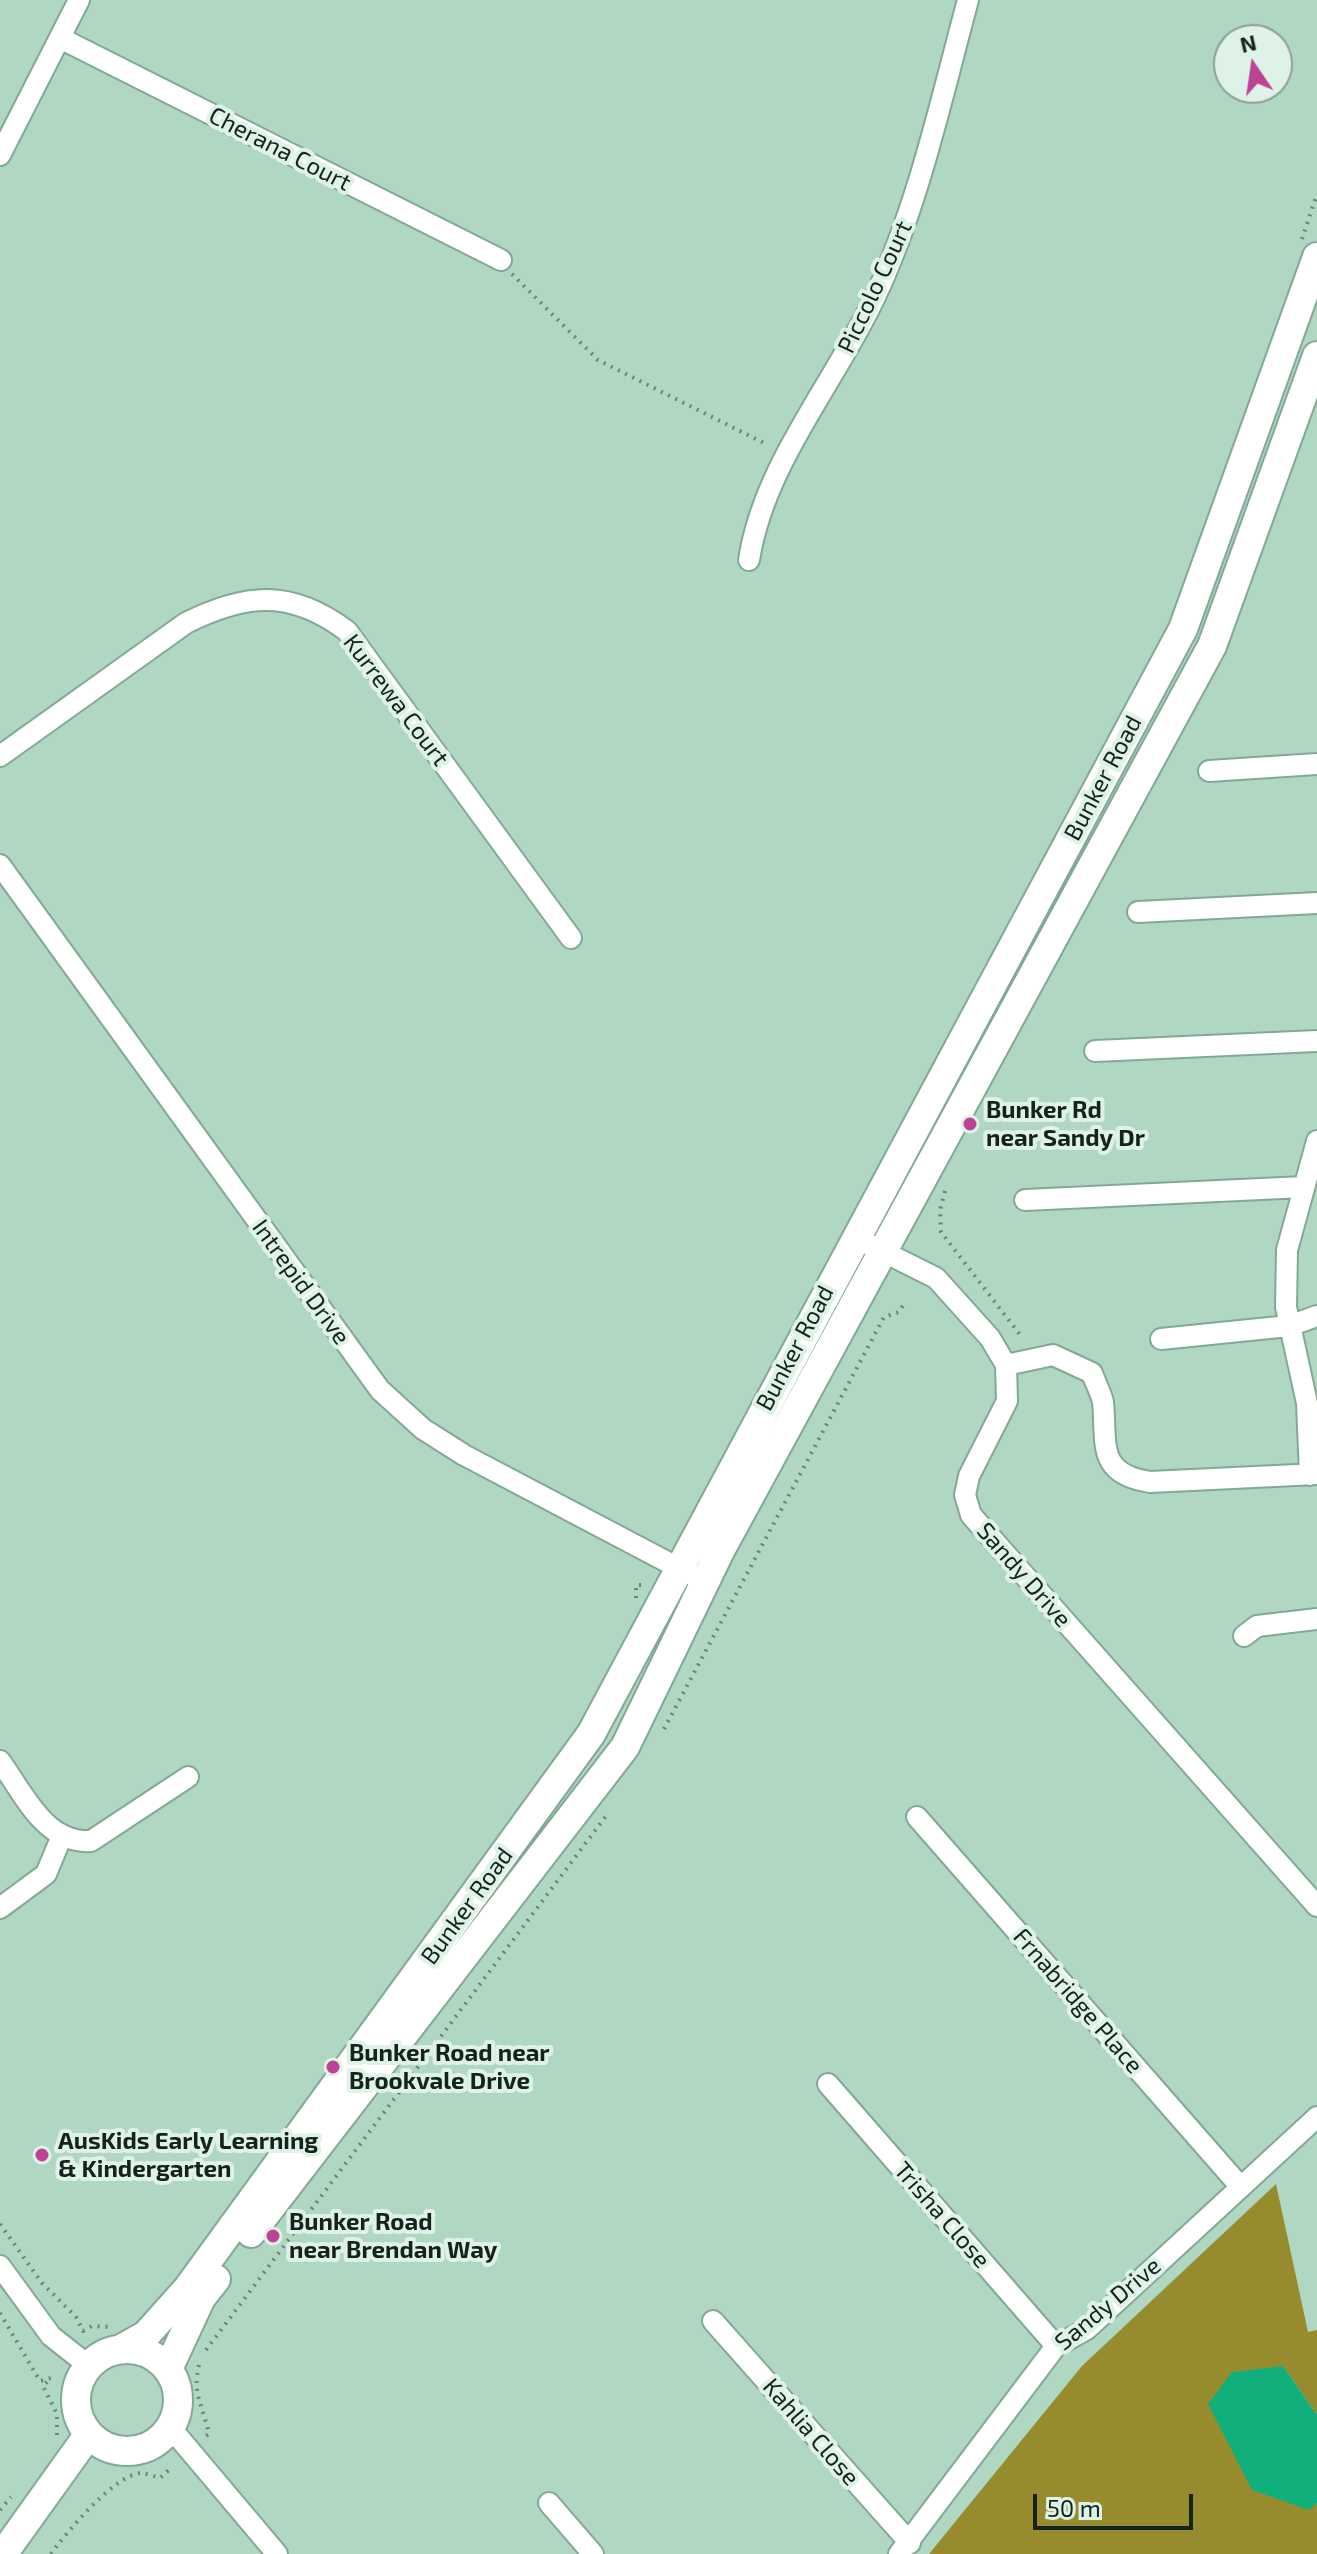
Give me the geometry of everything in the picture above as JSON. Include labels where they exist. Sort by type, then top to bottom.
[{"type":"main road","name":"Bunker Road","points":[[118,2338],[146,2335],[188,2288],[591,1734],[1183,629],[1308,252]]},
{"type":"main road","name":"Bunker Road","points":[[168,2369],[201,2298],[625,1747],[759,1479],[1212,646],[1317,356]]},
{"type":"main road","points":[[1183,629],[1212,646]]},
{"type":"main road","points":[[118,2338],[155,2357],[168,2369],[178,2398],[170,2427],[146,2447],[131,2451],[115,2450],[89,2434],[76,2408],[81,2379],[89,2366],[109,2352],[118,2338]]},
{"type":"main road","points":[[3,2554],[89,2434]]},
{"type":"street","points":[[0,155],[79,0]]},
{"type":"street","name":"Piccolo Court","points":[[749,560],[754,525],[787,455],[874,300],[907,224],[968,0]]},
{"type":"street","name":"Cherana Court","points":[[60,38],[501,260]]},
{"type":"street","name":"Kurrewa Court","points":[[0,756],[186,623],[216,608],[251,599],[288,600],[322,612],[347,631],[571,938]]},
{"type":"street","points":[[1209,771],[1317,764]]},
{"type":"street","name":"Intrepid Drive","points":[[0,865],[380,1390],[423,1429],[464,1455],[706,1583]]},
{"type":"street","points":[[1138,912],[1317,903]]},
{"type":"street","points":[[1095,1051],[1317,1041]]},
{"type":"street","points":[[856,1238],[936,1278],[990,1338],[1006,1365],[1053,1355],[1092,1373],[1103,1400],[1102,1443],[1115,1467],[1135,1480],[1314,1475],[1307,1403],[1289,1326],[1287,1250],[1314,1162],[1317,1141]]},
{"type":"street","points":[[1025,1200],[1304,1187]]},
{"type":"street","points":[[1161,1339],[1289,1326],[1317,1316]]},
{"type":"street","name":"Sandy Drive","points":[[1006,1365],[1007,1401],[969,1476],[965,1495],[971,1515],[1317,1906]]},
{"type":"street","points":[[1244,1636],[1257,1626],[1317,1619]]},
{"type":"street","points":[[0,1761],[45,1824],[61,1838],[91,1841],[188,1777]]},
{"type":"street","name":"Frnabridge Place","points":[[917,1817],[1239,2185]]},
{"type":"street","points":[[0,1908],[46,1874],[61,1838]]},
{"type":"street","name":"Trisha Close","points":[[828,2084],[1056,2346]]},
{"type":"street","name":"Sandy Drive","points":[[904,2549],[1056,2346],[1087,2329],[1239,2185],[1317,2117]]},
{"type":"street","points":[[0,2266],[51,2336],[89,2366]]},
{"type":"street","name":"Kahlia Close","points":[[713,2321],[904,2549]]},
{"type":"street","points":[[170,2427],[277,2554]]},
{"type":"street","points":[[549,2503],[593,2554]]},
{"type":"path","points":[[1308,252],[1317,194]]},
{"type":"path","points":[[501,260],[598,360],[787,455]]},
{"type":"path","points":[[947,1186],[940,1210],[941,1232],[1010,1317],[1021,1336]]},
{"type":"path","points":[[636,1611],[636,1585],[642,1585]]},
{"type":"path","points":[[0,2224],[42,2283],[76,2317],[83,2331],[92,2326],[118,2338]]},
{"type":"path","points":[[0,2313],[40,2381],[51,2378],[43,2386],[57,2414],[57,2434],[52,2444]]},
{"type":"path","points":[[51,2554],[92,2505],[130,2477],[141,2473],[160,2478],[170,2469]]},
{"type":"path","points":[[0,2510],[18,2489]]},
{"type":"shaded area","points":[[1276,2184],[1308,2332],[1317,2330],[1317,2415],[1283,2366],[1308,2510],[1317,2503],[1317,2554],[929,2554],[1082,2366]]},
{"type":"shaded area","points":[[1283,2366],[1317,2415],[1317,2503],[1309,2510],[1252,2490],[1208,2404],[1232,2372]]},
{"type":"place","name":"Bunker Rd near Sandy Dr","points":[[970,1124]]},
{"type":"place","name":"Bunker Road near Brookvale Drive","points":[[333,2067]]},
{"type":"place","name":"AusKids Early Learning & Kindergarten","points":[[42,2155]]},
{"type":"place","name":"Bunker Road near Brendan Way","points":[[273,2236]]}]
